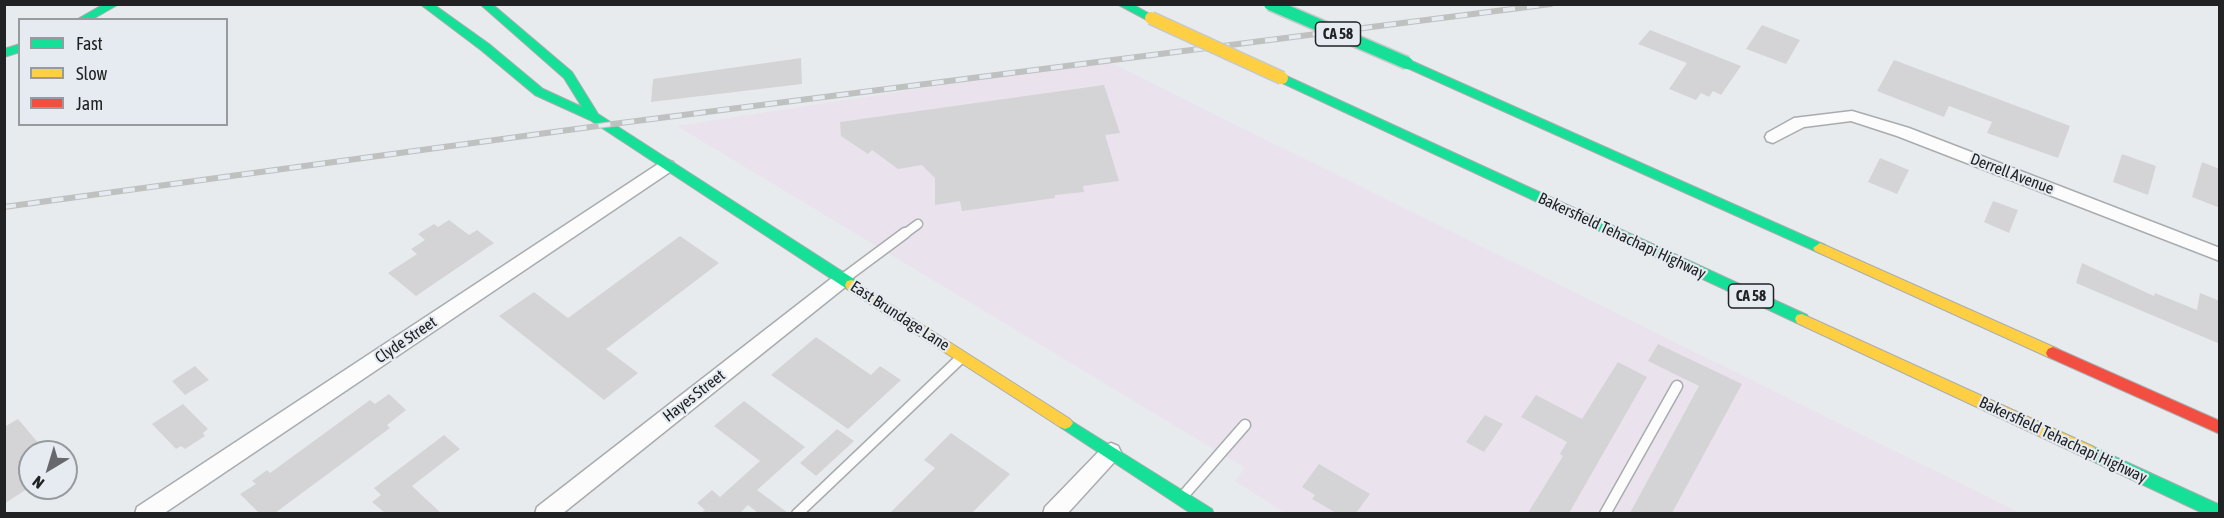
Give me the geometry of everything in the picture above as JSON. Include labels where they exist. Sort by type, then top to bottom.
[{"type":"main road","points":[[85,18],[114,4]]},
{"type":"main road","name":"East Brundage Lane","points":[[425,4],[540,92],[594,117],[1206,513]]},
{"type":"main road","name":"Bakersfield Tehachapi Highway","points":[[1122,4],[2220,513]]},
{"type":"main road","name":"CA 58","points":[[1270,4],[1407,63],[2220,428]]},
{"type":"main road","points":[[1305,4],[1407,63]]},
{"type":"main road","name":"East Brundage Lane","points":[[488,5],[568,75],[594,117]]},
{"type":"main road","points":[[4,54],[18,48]]},
{"type":"street","name":"Derrell Avenue","points":[[1773,137],[1800,122],[1852,116],[1903,132],[2220,255]]},
{"type":"street","name":"Clyde Street","points":[[146,513],[667,166]]},
{"type":"street","name":"Hayes Street","points":[[545,513],[843,279]]},
{"type":"street","points":[[1053,513],[1111,452]]},
{"type":"lane","points":[[843,279],[918,224]]},
{"type":"lane","points":[[796,513],[963,356]]},
{"type":"lane","points":[[1605,513],[1677,386]]},
{"type":"lane","points":[[1181,497],[1245,425]]},
{"type":"shaded area","points":[[1105,60],[2020,513],[1285,513],[1235,481],[1245,468],[677,126]]},
{"type":"building","points":[[1762,25],[1800,40],[1786,64],[1746,49]]},
{"type":"building","points":[[1650,30],[1741,66],[1721,95],[1713,91],[1709,97],[1701,93],[1696,100],[1669,89],[1687,63],[1638,44]]},
{"type":"building","points":[[801,58],[802,84],[651,102],[653,79]]},
{"type":"building","points":[[1894,60],[2070,126],[2058,158],[1987,133],[1992,122],[1949,106],[1944,117],[1877,91]]},
{"type":"building","points":[[1104,85],[1120,133],[1105,135],[1119,181],[1083,186],[1084,192],[1055,195],[1055,198],[962,211],[960,201],[935,205],[935,178],[922,165],[898,169],[872,150],[868,154],[841,136],[840,122]]},
{"type":"building","points":[[2122,154],[2156,166],[2148,195],[2113,182]]},
{"type":"building","points":[[1880,158],[1909,170],[1897,194],[1868,182]]},
{"type":"building","points":[[2202,162],[2220,169],[2220,208],[2192,197]]},
{"type":"building","points":[[1993,201],[2018,210],[2009,233],[1984,222]]},
{"type":"building","points":[[449,220],[469,235],[477,230],[494,243],[416,296],[388,273],[417,254],[411,249],[425,240],[418,234],[434,224],[438,227]]},
{"type":"building","points":[[680,236],[719,263],[606,349],[638,373],[604,400],[499,316],[534,292],[568,318]]},
{"type":"building","points":[[2082,263],[2154,296],[2155,293],[2197,310],[2200,293],[2220,301],[2220,344],[2076,283]]},
{"type":"building","points":[[816,337],[871,375],[880,366],[901,380],[848,429],[771,375]]},
{"type":"building","points":[[1658,344],[1742,384],[1672,513],[1630,513],[1699,386],[1648,361]]},
{"type":"building","points":[[1618,362],[1647,377],[1569,513],[1528,513],[1563,456],[1560,454],[1567,442],[1521,417],[1536,395],[1582,419]]},
{"type":"building","points":[[195,366],[209,380],[185,395],[172,381]]},
{"type":"building","points":[[389,394],[406,410],[387,425],[390,428],[275,513],[259,513],[240,494],[256,484],[252,481],[267,470],[270,473],[370,400],[375,404]]},
{"type":"building","points":[[744,401],[805,447],[757,490],[788,513],[758,513],[748,505],[740,513],[701,513],[705,510],[697,503],[712,490],[720,497],[760,461],[714,426]]},
{"type":"building","points":[[183,404],[208,429],[203,433],[205,436],[185,449],[181,446],[176,449],[152,424]]},
{"type":"building","points":[[1485,415],[1503,424],[1484,452],[1466,442]]},
{"type":"building","points":[[18,419],[36,440],[18,440],[18,495],[4,504],[4,427]]},
{"type":"building","points":[[837,429],[854,441],[816,476],[800,463]]},
{"type":"building","points":[[951,433],[1010,474],[972,513],[890,513],[935,468],[924,460]]},
{"type":"building","points":[[444,435],[460,449],[412,486],[441,513],[385,513],[372,502],[381,495],[374,488]]},
{"type":"building","points":[[1319,464],[1370,494],[1356,513],[1336,513],[1312,499],[1315,495],[1302,487]]},
{"type":"railway","points":[[4,207],[605,125],[1551,4]]},
{"type":"traffic: fast","points":[[85,18],[114,4]]},
{"type":"traffic: fast","points":[[425,4],[485,47],[539,92],[594,117],[852,285]]},
{"type":"traffic: fast","points":[[485,4],[568,75],[594,117]]},
{"type":"traffic: fast","points":[[1122,4],[1151,18]]},
{"type":"traffic: fast","points":[[1270,4],[1407,63]]},
{"type":"traffic: fast","points":[[4,54],[18,48]]},
{"type":"traffic: fast","points":[[1407,63],[1820,248]]},
{"type":"traffic: fast","points":[[1282,78],[1802,319]]},
{"type":"traffic: fast","points":[[1065,423],[1206,514]]},
{"type":"traffic: fast","points":[[2089,452],[2220,513]]},
{"type":"traffic: slow","points":[[1151,18],[1282,78]]},
{"type":"traffic: slow","points":[[1820,248],[2053,353]]},
{"type":"traffic: slow","points":[[852,285],[1065,423]]},
{"type":"traffic: slow","points":[[1802,319],[2089,452]]},
{"type":"traffic: jam","points":[[2053,353],[2220,428]]}]
